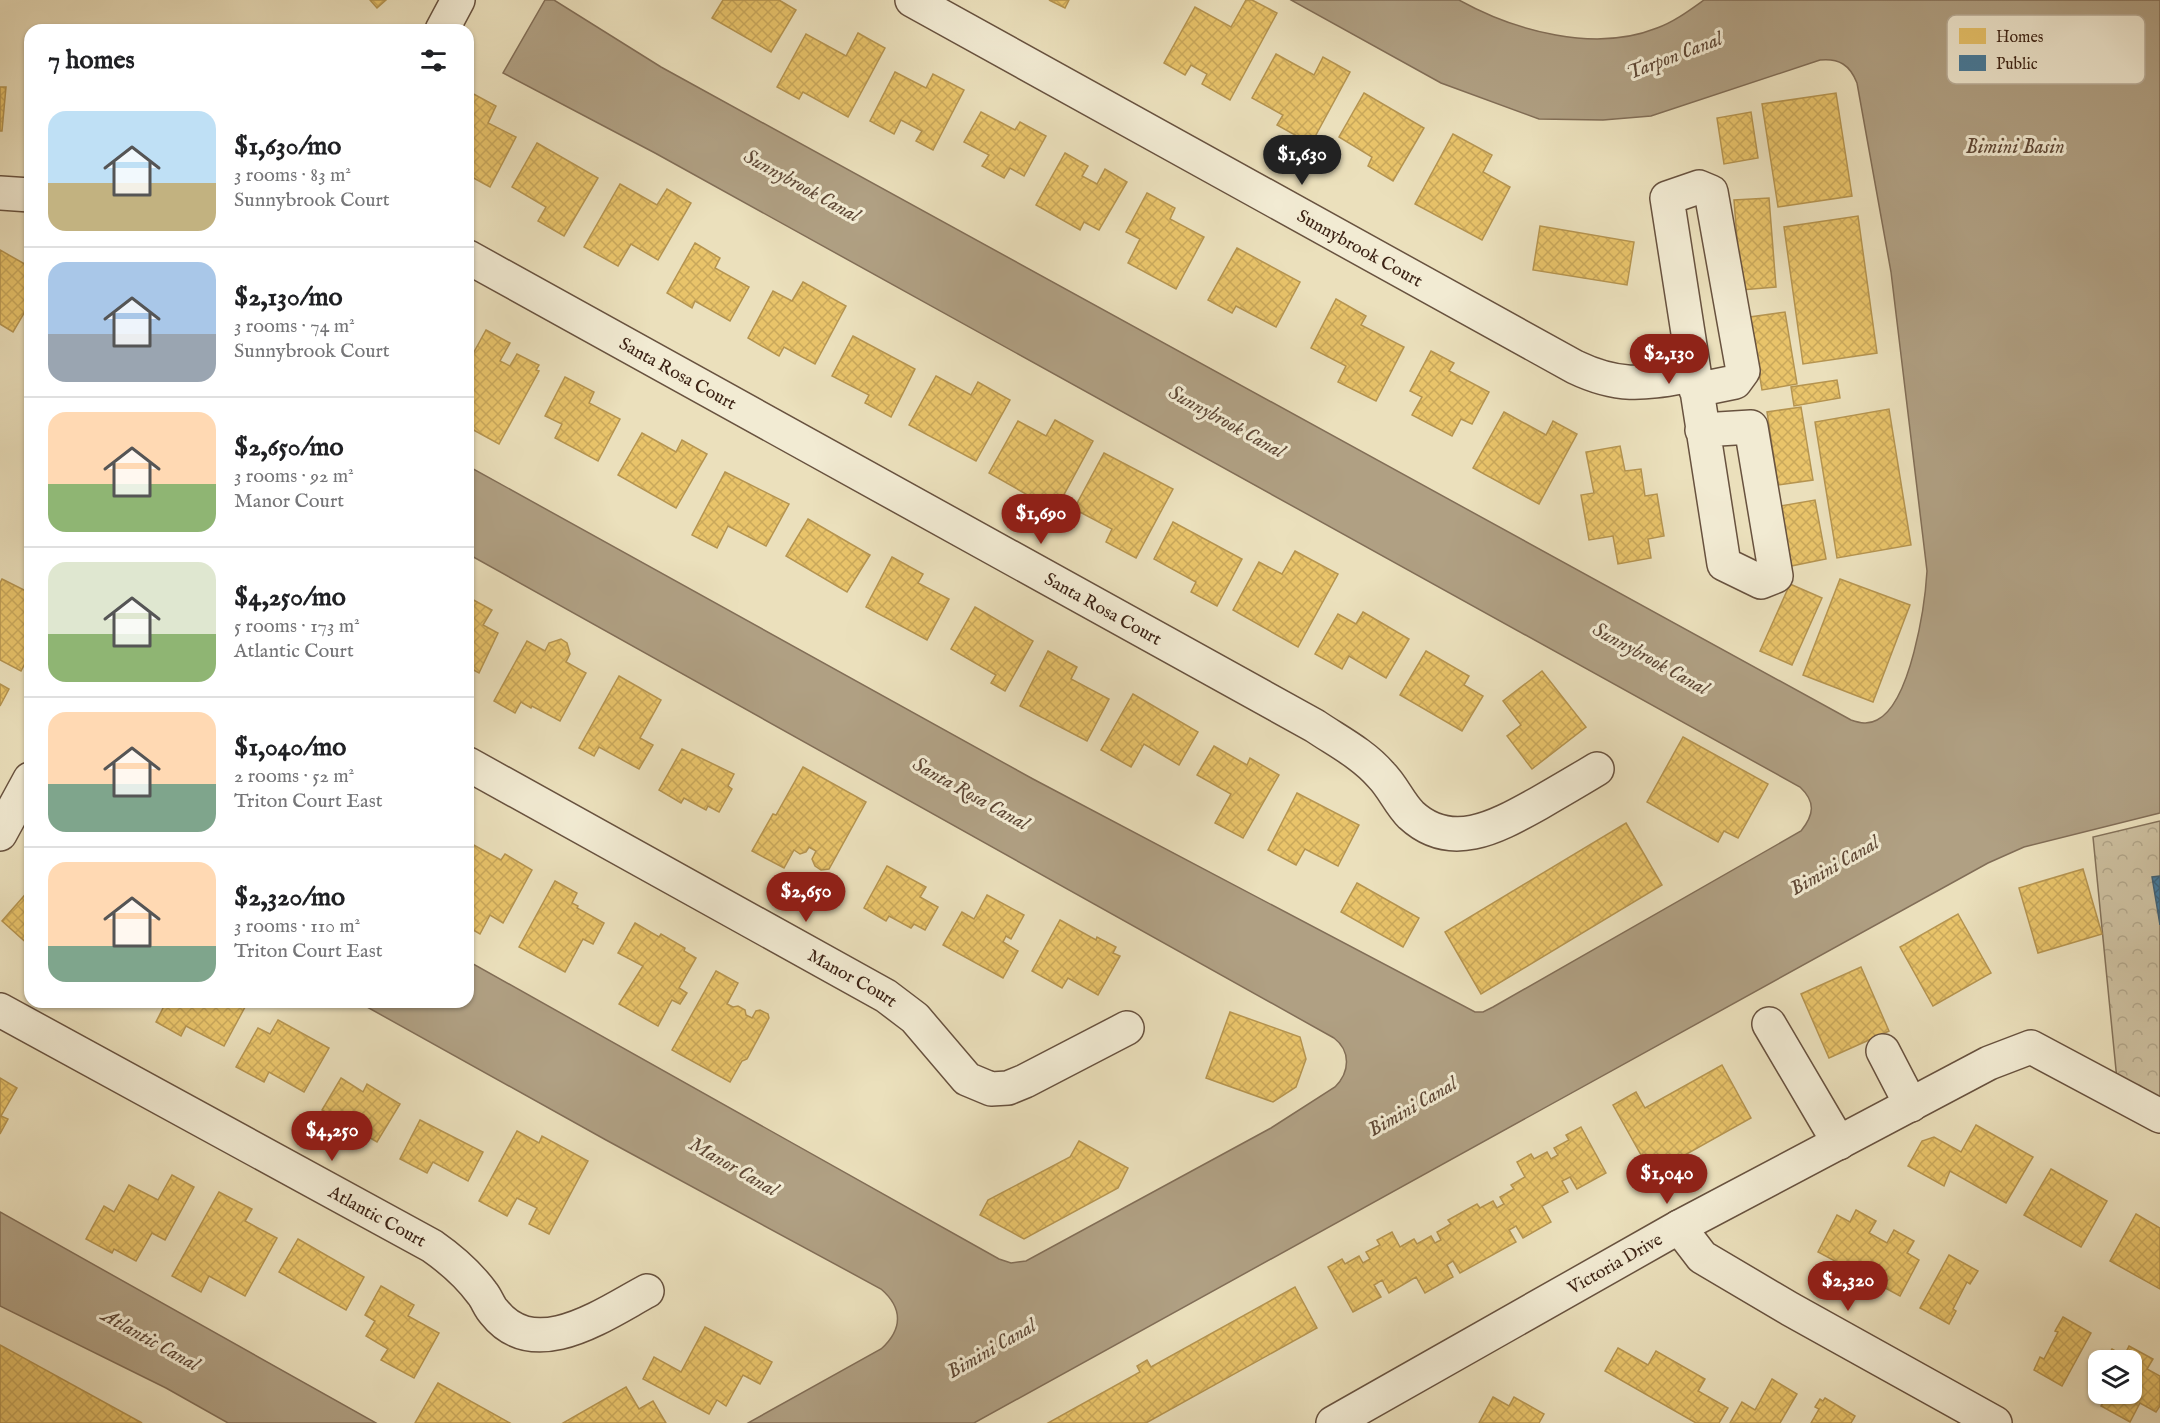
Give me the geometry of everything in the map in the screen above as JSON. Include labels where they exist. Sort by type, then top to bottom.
[{"type":"street","points":[[445,24],[458,0]]},
{"type":"street","name":"Sunnybrook Court","points":[[912,0],[1575,367],[1598,377],[1629,383],[1694,383],[1735,382],[1743,370],[1711,192],[1699,187],[1667,198],[1694,383]]},
{"type":"street","points":[[0,193],[24,195]]},
{"type":"street","name":"Santa Rosa Court","points":[[474,260],[1315,726],[1370,764],[1389,784],[1410,814],[1433,830],[1467,834],[1487,829],[1505,822],[1597,770]]},
{"type":"street","points":[[1694,383],[1724,564],[1761,582],[1776,576],[1751,427],[1702,430]]},
{"type":"street","name":"Manor Court","points":[[474,767],[886,996],[915,1018],[960,1072],[975,1084],[990,1089],[1008,1088],[1127,1028]]},
{"type":"street","points":[[0,834],[24,790]]},
{"type":"street","name":"Atlantic Court","points":[[0,1010],[432,1246],[470,1277],[493,1311],[503,1322],[515,1329],[533,1334],[550,1335],[567,1332],[647,1291]]},
{"type":"street","points":[[1769,1024],[1839,1143]]},
{"type":"street","name":"Victoria Drive","points":[[1332,1423],[1679,1227],[1989,1063],[2031,1047],[2160,1116]]},
{"type":"street","points":[[1883,1051],[1911,1105]]},
{"type":"street","points":[[1679,1227],[1702,1257],[1790,1309],[1995,1423]]},
{"type":"green space","points":[[2160,821],[2160,1103],[2117,1080],[2093,837]]},
{"type":"water","points":[[545,0],[554,0],[661,67],[1851,720],[1870,723],[1889,710],[1907,674],[1919,629],[1927,571],[1891,272],[1857,83],[1847,67],[1833,60],[1820,60],[1651,116],[1603,120],[1539,119],[1441,83],[1291,0],[1459,0],[1505,21],[1530,29],[1556,35],[1608,39],[1657,28],[1682,16],[1704,0],[2160,0],[2160,813],[2024,847],[1988,863],[974,1423],[748,1423],[881,1349],[893,1334],[898,1319],[888,1296],[881,1289],[369,1008],[474,1008],[474,964],[999,1259],[1011,1263],[1026,1261],[1271,1128],[1335,1087],[1344,1075],[1346,1055],[1340,1043],[1334,1038],[474,557],[474,469],[1033,779],[1475,1012],[1483,1012],[1493,1007],[1801,831],[1811,814],[1811,803],[1800,787],[655,153],[503,73]]},
{"type":"water","name":"Atlantic Canal","points":[[0,1212],[376,1423],[228,1423],[166,1388],[0,1306]]},
{"type":"building: Homes","points":[[370,0],[386,0],[377,8]]},
{"type":"building: Homes","points":[[723,0],[779,0],[796,10],[771,52],[712,18]]},
{"type":"building: Homes","points":[[1049,0],[1069,0],[1065,8]]},
{"type":"building: Homes","points":[[1246,0],[1252,0],[1277,13],[1230,100],[1202,84],[1207,74],[1191,65],[1185,75],[1164,63],[1195,7],[1231,27]]},
{"type":"building: Homes","points":[[858,33],[885,48],[848,117],[803,92],[799,99],[777,87],[806,34],[846,56]]},
{"type":"building: Homes","points":[[1276,54],[1314,75],[1323,57],[1350,72],[1311,144],[1277,125],[1283,115],[1252,98]]},
{"type":"building: Homes","points":[[895,72],[926,88],[933,74],[964,90],[933,150],[916,141],[922,131],[901,120],[894,134],[870,121]]},
{"type":"building: Homes","points":[[0,87],[6,87],[2,131],[0,131]]},
{"type":"building: Homes","points":[[1364,93],[1424,128],[1393,181],[1368,166],[1372,157],[1339,137]]},
{"type":"building: Homes","points":[[1836,93],[1852,196],[1778,207],[1762,104]]},
{"type":"building: Homes","points":[[474,94],[496,106],[488,123],[516,137],[490,187],[474,178]]},
{"type":"building: Homes","points":[[981,112],[1015,130],[1020,122],[1046,136],[1024,176],[1010,168],[1004,178],[982,166],[989,155],[964,142]]},
{"type":"building: Homes","points":[[1751,112],[1758,158],[1724,164],[1717,118]]},
{"type":"building: Homes","points":[[1453,134],[1492,155],[1483,172],[1510,187],[1482,240],[1415,204]]},
{"type":"building: Homes","points":[[537,143],[598,178],[564,236],[538,221],[546,207],[512,187]]},
{"type":"building: Homes","points":[[1065,153],[1088,166],[1082,176],[1097,184],[1105,169],[1127,182],[1099,230],[1084,222],[1080,230],[1036,205]]},
{"type":"building: Homes","points":[[620,184],[657,205],[667,189],[691,203],[658,260],[631,244],[618,266],[584,247]]},
{"type":"building: Homes","points":[[1147,193],[1175,208],[1170,219],[1204,237],[1176,289],[1128,263],[1140,239],[1126,232]]},
{"type":"building: Homes","points":[[1769,198],[1776,287],[1741,290],[1734,200]]},
{"type":"building: Homes","points":[[1858,216],[1877,353],[1803,364],[1784,227]]},
{"type":"building: Homes","points":[[1540,226],[1634,242],[1627,285],[1533,270]]},
{"type":"building: Homes","points":[[695,243],[720,258],[715,268],[749,287],[730,321],[695,301],[692,308],[667,293]]},
{"type":"building: Homes","points":[[1237,248],[1300,282],[1276,327],[1236,306],[1232,313],[1208,300]]},
{"type":"building: Homes","points":[[0,250],[24,264],[24,313],[13,332],[0,324]]},
{"type":"building: Homes","points":[[803,282],[846,306],[815,364],[784,347],[779,356],[748,338],[773,291],[792,301]]},
{"type":"building: Homes","points":[[1336,299],[1366,316],[1361,325],[1404,347],[1376,401],[1338,382],[1346,366],[1311,348]]},
{"type":"building: Homes","points":[[1785,312],[1797,384],[1762,390],[1750,317]]},
{"type":"building: Homes","points":[[486,330],[510,343],[500,361],[510,366],[517,354],[539,365],[536,370],[539,371],[499,444],[474,430],[474,352]]},
{"type":"building: Homes","points":[[853,336],[915,369],[891,417],[865,403],[869,395],[832,376]]},
{"type":"building: Homes","points":[[1431,351],[1454,363],[1449,371],[1489,392],[1472,424],[1461,419],[1452,436],[1412,415],[1422,397],[1410,391]]},
{"type":"building: Homes","points":[[936,376],[971,395],[978,382],[1010,400],[976,461],[909,425]]},
{"type":"building: Homes","points":[[565,377],[594,392],[589,403],[620,419],[598,461],[555,438],[562,424],[545,416]]},
{"type":"building: Homes","points":[[1837,380],[1840,398],[1794,406],[1791,387]]},
{"type":"building: Homes","points":[[1801,407],[1813,480],[1778,485],[1767,412]]},
{"type":"building: Homes","points":[[1889,409],[1911,545],[1837,558],[1815,422]]},
{"type":"building: Homes","points":[[1504,412],[1546,435],[1553,421],[1577,434],[1539,504],[1473,468]]},
{"type":"building: Homes","points":[[1055,420],[1093,441],[1054,513],[989,473],[1018,421],[1046,436]]},
{"type":"building: Homes","points":[[642,433],[676,452],[682,440],[707,454],[676,508],[618,475]]},
{"type":"building: Homes","points":[[1620,446],[1625,471],[1641,469],[1645,496],[1657,494],[1664,536],[1648,539],[1651,558],[1618,564],[1613,536],[1589,540],[1581,495],[1594,493],[1586,452]]},
{"type":"building: Homes","points":[[1104,453],[1173,489],[1136,558],[1106,542],[1112,529],[1074,509]]},
{"type":"building: Homes","points":[[725,472],[789,504],[766,546],[728,526],[717,548],[692,535]]},
{"type":"building: Homes","points":[[1815,500],[1826,559],[1791,566],[1780,506]]},
{"type":"building: Homes","points":[[808,519],[870,555],[847,592],[786,556]]},
{"type":"building: Homes","points":[[1173,522],[1242,559],[1217,606],[1191,592],[1196,582],[1154,559]]},
{"type":"building: Homes","points":[[1295,551],[1338,574],[1298,647],[1233,610],[1259,562],[1282,574]]},
{"type":"building: Homes","points":[[892,557],[923,574],[918,583],[949,599],[927,640],[866,607]]},
{"type":"building: Homes","points":[[2,579],[24,590],[24,665],[21,671],[0,660],[0,583]]},
{"type":"building: Homes","points":[[1840,579],[1910,605],[1873,702],[1803,675]]},
{"type":"building: Homes","points":[[1790,584],[1822,598],[1792,665],[1760,651]]},
{"type":"building: Homes","points":[[474,600],[492,610],[483,625],[498,633],[479,673],[474,670]]},
{"type":"building: Homes","points":[[975,607],[1033,641],[1005,691],[991,683],[996,675],[951,649]]},
{"type":"building: Homes","points":[[1363,612],[1409,639],[1386,678],[1349,656],[1342,669],[1315,654],[1338,614],[1356,624]]},
{"type":"building: Homes","points":[[561,639],[567,643],[570,654],[566,662],[586,673],[560,721],[521,702],[515,713],[494,701],[527,641],[545,651],[549,643]]},
{"type":"building: Homes","points":[[1048,651],[1077,667],[1071,679],[1109,699],[1087,741],[1020,706]]},
{"type":"building: Homes","points":[[1426,651],[1469,676],[1464,685],[1483,696],[1462,731],[1400,695]]},
{"type":"building: Homes","points":[[1542,671],[1586,727],[1532,769],[1507,736],[1521,725],[1503,701]]},
{"type":"building: Homes","points":[[619,676],[661,700],[640,738],[653,745],[639,769],[599,747],[594,756],[579,748]]},
{"type":"building: Homes","points":[[0,684],[9,689],[0,706]]},
{"type":"building: Homes","points":[[1133,694],[1198,732],[1179,765],[1144,744],[1131,767],[1101,750]]},
{"type":"building: Homes","points":[[1683,737],[1768,784],[1738,838],[1724,831],[1718,842],[1647,802]]},
{"type":"building: Homes","points":[[1214,746],[1247,765],[1250,758],[1279,775],[1243,838],[1215,823],[1231,794],[1197,775]]},
{"type":"building: Homes","points":[[682,749],[734,774],[728,786],[732,789],[719,812],[708,806],[706,810],[684,798],[681,803],[659,790]]},
{"type":"building: Homes","points":[[803,767],[866,802],[829,869],[821,870],[815,866],[812,859],[816,851],[809,847],[806,852],[800,854],[794,850],[784,868],[752,851],[773,814],[776,815]]},
{"type":"building: Homes","points":[[1297,793],[1359,825],[1338,866],[1305,849],[1296,865],[1268,850]]},
{"type":"building: Homes","points":[[1626,823],[1662,885],[1481,994],[1445,932]]},
{"type":"building: Homes","points":[[474,845],[501,860],[505,854],[532,870],[503,923],[490,915],[480,934],[474,930]]},
{"type":"building: Homes","points":[[887,866],[926,887],[920,897],[938,907],[925,930],[914,924],[911,928],[889,916],[886,921],[864,908]]},
{"type":"building: Homes","points":[[2083,869],[2102,934],[2038,953],[2019,888]]},
{"type":"building: Homes","points":[[555,881],[577,893],[572,903],[578,906],[577,908],[604,923],[593,944],[583,939],[565,972],[519,947]]},
{"type":"building: Homes","points":[[1357,883],[1419,918],[1403,947],[1341,912]]},
{"type":"building: Homes","points":[[987,895],[1024,915],[1011,939],[1006,936],[1003,942],[1018,951],[1003,978],[943,945],[962,912],[974,919]]},
{"type":"building: Homes","points":[[24,896],[24,941],[2,921]]},
{"type":"building: Homes","points":[[1958,914],[1991,973],[1933,1006],[1900,947]]},
{"type":"building: Homes","points":[[1060,920],[1096,940],[1097,937],[1116,947],[1113,953],[1120,956],[1098,995],[1068,978],[1062,988],[1032,971]]},
{"type":"building: Homes","points":[[635,923],[659,937],[661,934],[685,948],[684,951],[696,958],[679,988],[687,993],[680,1004],[672,1000],[658,1026],[619,1004],[643,966],[618,953]]},
{"type":"building: Homes","points":[[1861,967],[1889,1031],[1829,1058],[1801,994]]},
{"type":"building: Homes","points":[[716,971],[738,983],[727,1004],[733,1007],[738,1006],[752,1018],[756,1011],[760,1010],[768,1014],[769,1018],[747,1059],[742,1061],[730,1082],[672,1050]]},
{"type":"building: Homes","points":[[163,1008],[244,1008],[224,1046],[186,1026],[181,1036],[156,1022]]},
{"type":"building: Homes","points":[[1230,1012],[1300,1037],[1306,1059],[1296,1087],[1273,1102],[1206,1078]]},
{"type":"building: Homes","points":[[278,1020],[329,1048],[304,1092],[269,1072],[264,1082],[236,1067],[258,1028],[270,1034]]},
{"type":"building: Homes","points":[[1722,1065],[1751,1118],[1674,1161],[1677,1166],[1654,1178],[1613,1105],[1636,1092],[1645,1108]]},
{"type":"building: Homes","points":[[0,1078],[17,1088],[1,1116],[8,1119],[0,1134]]},
{"type":"building: Homes","points":[[341,1078],[363,1092],[367,1084],[400,1104],[377,1142],[322,1110]]},
{"type":"building: Homes","points":[[420,1120],[483,1152],[468,1181],[433,1162],[427,1173],[400,1159]]},
{"type":"building: Homes","points":[[1976,1125],[2033,1157],[2006,1203],[1950,1171],[1944,1186],[1908,1166],[1922,1141],[1934,1137],[1961,1152]]},
{"type":"building: Homes","points":[[1581,1127],[1606,1173],[1577,1189],[1570,1177],[1562,1181],[1568,1192],[1542,1206],[1551,1222],[1523,1238],[1516,1226],[1509,1230],[1516,1242],[1460,1273],[1453,1261],[1447,1265],[1453,1277],[1425,1293],[1416,1277],[1389,1293],[1382,1280],[1374,1285],[1381,1297],[1353,1312],[1328,1267],[1342,1259],[1345,1264],[1359,1256],[1363,1263],[1370,1259],[1366,1252],[1380,1245],[1377,1240],[1392,1232],[1400,1247],[1414,1239],[1417,1244],[1431,1236],[1435,1243],[1441,1240],[1437,1232],[1451,1224],[1448,1220],[1477,1204],[1480,1208],[1493,1201],[1497,1208],[1504,1204],[1500,1197],[1514,1189],[1511,1185],[1525,1177],[1517,1162],[1531,1154],[1534,1159],[1547,1152],[1551,1159],[1558,1155],[1554,1148],[1569,1140],[1566,1135]]},
{"type":"building: Homes","points":[[517,1131],[539,1143],[542,1136],[588,1161],[549,1234],[529,1224],[537,1208],[517,1198],[507,1216],[479,1201]]},
{"type":"building: Homes","points":[[1079,1141],[1128,1168],[1118,1188],[1024,1239],[980,1215],[988,1200],[1070,1157]]},
{"type":"building: Homes","points":[[2051,1169],[2107,1201],[2081,1247],[2024,1215]]},
{"type":"building: Homes","points":[[172,1175],[194,1187],[165,1240],[152,1233],[136,1261],[114,1249],[112,1253],[86,1239],[104,1206],[114,1212],[129,1185],[158,1200]]},
{"type":"building: Homes","points":[[219,1192],[252,1209],[245,1221],[277,1238],[245,1296],[209,1276],[201,1292],[172,1276]]},
{"type":"building: Homes","points":[[1856,1210],[1876,1221],[1869,1233],[1887,1243],[1894,1230],[1914,1241],[1907,1253],[1919,1260],[1900,1296],[1818,1252],[1837,1215],[1850,1222]]},
{"type":"building: Homes","points":[[2136,1214],[2160,1228],[2160,1289],[2110,1261]]},
{"type":"building: Homes","points":[[298,1239],[364,1277],[346,1310],[279,1272]]},
{"type":"building: Homes","points":[[1949,1255],[1978,1271],[1970,1284],[1967,1282],[1953,1309],[1956,1311],[1949,1324],[1920,1308]]},
{"type":"building: Homes","points":[[381,1286],[414,1305],[408,1316],[439,1333],[414,1378],[381,1360],[388,1349],[366,1336],[375,1321],[365,1315]]},
{"type":"building: Homes","points":[[1295,1287],[1317,1328],[1146,1423],[1048,1423],[1140,1372],[1137,1366],[1147,1360],[1151,1367]]},
{"type":"building: Homes","points":[[2063,1317],[2091,1333],[2062,1386],[2034,1370],[2040,1357],[2044,1359]]},
{"type":"building: Homes","points":[[705,1327],[772,1362],[760,1384],[743,1375],[726,1406],[717,1400],[709,1414],[643,1379],[654,1357],[681,1372]]},
{"type":"building: Homes","points":[[0,1345],[142,1423],[0,1423]]},
{"type":"building: Homes","points":[[1618,1348],[1648,1365],[1656,1351],[1705,1379],[1698,1391],[1728,1408],[1719,1423],[1696,1423],[1605,1371]]},
{"type":"building: Homes","points":[[2142,1353],[2153,1359],[2147,1369],[2160,1376],[2160,1406],[2156,1412],[2142,1404]]},
{"type":"building: Homes","points":[[1772,1379],[1797,1394],[1780,1423],[1730,1423],[1742,1402],[1755,1410]]},
{"type":"building: Homes","points":[[438,1383],[510,1423],[415,1423]]},
{"type":"building: Homes","points":[[626,1387],[639,1409],[653,1401],[666,1423],[563,1423]]},
{"type":"building: Homes","points":[[1493,1397],[1509,1406],[1514,1397],[1544,1414],[1539,1423],[1479,1423]]},
{"type":"building: Homes","points":[[1825,1398],[1855,1416],[1851,1423],[1811,1423],[1819,1409],[1815,1407],[1820,1399],[1823,1401]]},
{"type":"building: Homes","points":[[2102,1404],[2139,1404],[2130,1422],[2101,1406]]},
{"type":"building: Public","points":[[2160,876],[2160,925],[2152,877]]},
{"type":"water label","name":"Tarpon Canal","points":[[1674,55]]},
{"type":"water label","name":"Bimini Basin","points":[[2015,146]]},
{"type":"water label","name":"Sunnybrook Canal","points":[[802,185]]},
{"type":"water label","name":"Sunnybrook Canal","points":[[1227,421]]},
{"type":"water label","name":"Sunnybrook Canal","points":[[1651,658]]},
{"type":"water label","name":"Santa Rosa Canal","points":[[971,793]]},
{"type":"water label","name":"Bimini Canal","points":[[1834,865]]},
{"type":"water label","name":"Bimini Canal","points":[[1412,1106]]},
{"type":"water label","name":"Manor Canal","points":[[734,1166]]},
{"type":"water label","name":"Bimini Canal","points":[[991,1348]]}]
